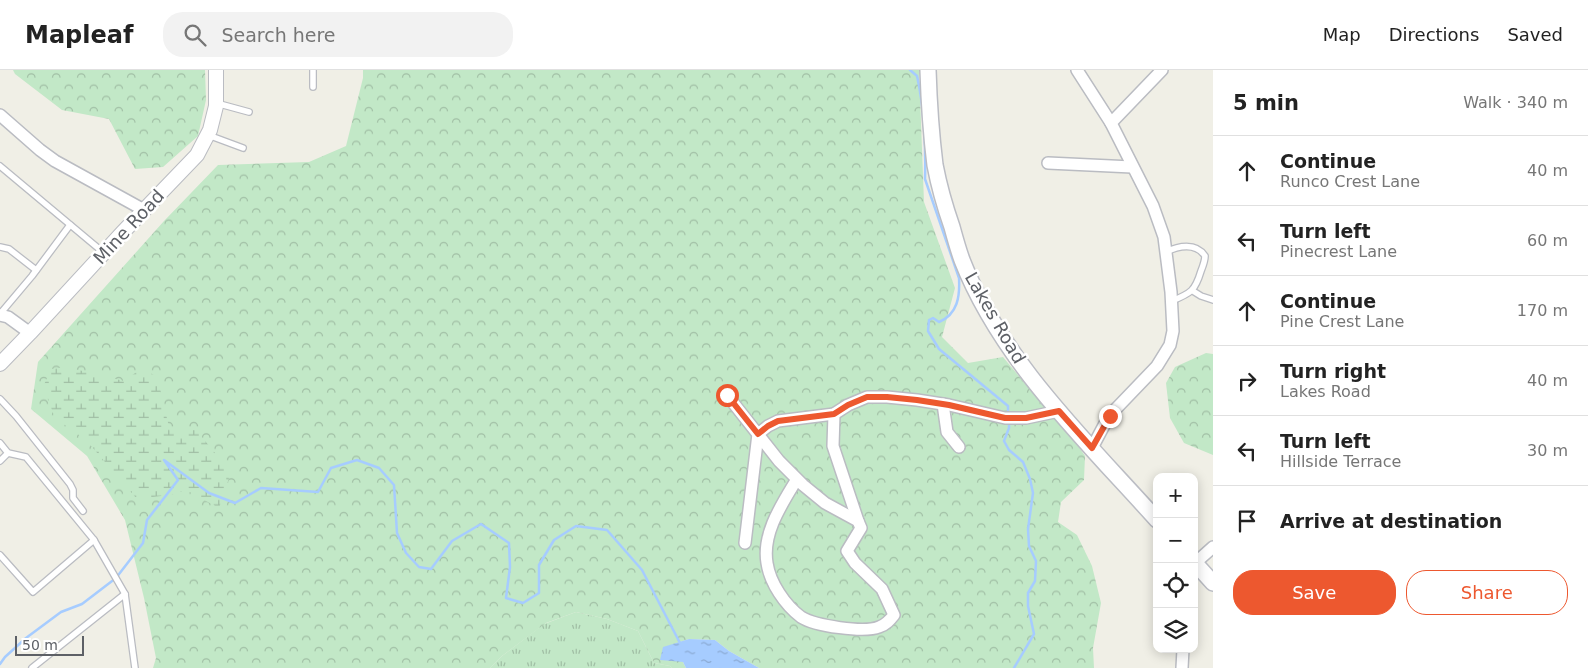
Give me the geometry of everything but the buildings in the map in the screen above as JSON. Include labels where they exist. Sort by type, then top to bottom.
[{"type":"main road","name":"Lakes Road","points":[[928,70],[930,118],[942,196],[962,259],[989,315],[1015,357],[1059,411],[1155,518]]},
{"type":"main road","points":[[1198,567],[1213,583]]},
{"type":"street","name":"Mine Road","points":[[0,364],[197,155],[208,135],[216,103],[216,70]]},
{"type":"street","points":[[1077,70],[1111,123],[1153,206],[1164,237],[1172,301],[1173,331],[1170,345],[1157,366],[1110,416],[1092,448]]},
{"type":"street","points":[[1111,123],[1162,70]]},
{"type":"street","points":[[0,115],[40,150],[55,160],[144,210]]},
{"type":"street","points":[[1048,163],[1132,167]]},
{"type":"street","points":[[0,315],[8,317],[30,333]]},
{"type":"street","points":[[727,395],[779,462],[825,503],[858,521]]},
{"type":"street","points":[[745,543],[758,434],[778,421],[834,414],[848,405],[867,397],[897,398],[942,404],[1005,418],[1026,418],[1059,411]]},
{"type":"street","points":[[942,404],[947,432],[959,447]]},
{"type":"street","points":[[797,479],[776,515],[770,530],[766,554],[767,564],[778,590],[791,608],[803,618],[839,628],[861,630],[878,628],[886,624],[894,615],[882,590],[854,563],[847,551],[861,528],[832,446],[834,414]]},
{"type":"street","points":[[1198,560],[1213,547]]},
{"type":"street","points":[[1182,668],[1183,653]]},
{"type":"lane","points":[[313,70],[313,87]]},
{"type":"lane","points":[[216,103],[249,112]]},
{"type":"lane","points":[[208,135],[243,148]]},
{"type":"lane","points":[[0,166],[104,252]]},
{"type":"lane","points":[[0,315],[70,224]]},
{"type":"lane","points":[[1166,252],[1186,246],[1193,247],[1205,256],[1197,285],[1193,291],[1172,301]]},
{"type":"lane","points":[[0,247],[9,249],[36,270]]},
{"type":"lane","points":[[1193,291],[1213,300]]},
{"type":"lane","points":[[0,399],[16,416],[70,484],[73,490],[73,498],[83,511]]},
{"type":"lane","points":[[0,443],[8,453],[26,457],[94,540],[125,594],[135,668]]},
{"type":"lane","points":[[0,460],[8,453]]},
{"type":"lane","points":[[0,555],[33,592],[94,540]]},
{"type":"lane","points":[[32,668],[125,594]]},
{"type":"green space","points":[[13,70],[205,70],[206,100],[198,136],[163,167],[135,169],[109,119],[62,110],[15,74]]},
{"type":"green space","points":[[363,70],[919,70],[924,202],[955,288],[942,337],[968,363],[1003,357],[1042,404],[1068,431],[1085,456],[1084,480],[1061,502],[1058,522],[1077,535],[1092,566],[1101,603],[1093,648],[1094,668],[759,668],[729,651],[715,640],[689,639],[663,648],[683,662],[686,668],[672,668],[654,663],[638,631],[607,619],[576,612],[546,623],[502,656],[490,668],[153,668],[156,658],[125,520],[87,456],[31,409],[38,362],[164,221],[218,165],[309,162],[346,146],[363,78]]},
{"type":"green space","points":[[1206,353],[1213,354],[1213,455],[1184,443],[1170,418],[1166,383],[1175,367]]},
{"type":"green space","points":[[66,367],[124,381],[142,368],[157,377],[170,431],[196,430],[215,453],[229,478],[219,508],[186,490],[169,495],[137,499],[86,440],[55,418],[43,387],[51,369]]},
{"type":"green space","points":[[576,612],[607,619],[638,631],[654,663],[672,668],[490,668],[502,656],[544,624]]},
{"type":"water","points":[[689,639],[715,640],[729,651],[759,668],[686,668],[683,662],[660,660],[663,647]]},
{"type":"waterway","points":[[910,70],[917,76],[923,114],[925,179],[959,278],[958,298],[954,309],[945,319],[939,322],[933,318],[929,320],[928,331],[939,349],[1008,406],[1008,411]]},
{"type":"waterway","points":[[1009,423],[1004,441],[1009,450],[1023,462],[1033,493],[1028,529],[1029,546],[1036,561],[1035,581],[1028,593],[1028,606],[1034,634],[1014,668]]},
{"type":"waterway","points":[[0,664],[26,638],[61,612],[82,604],[116,578],[143,543],[147,520],[178,480],[164,460],[209,493],[235,503],[261,488],[318,492],[331,468],[357,460],[379,468],[394,485],[397,533],[406,553],[419,567],[431,569],[452,541],[481,524],[509,543],[510,567],[506,598],[523,603],[539,593],[539,565],[554,540],[576,526],[607,530],[642,570],[680,643]]},
{"type":"route","points":[[727,395],[758,434],[778,421],[834,414],[857,400],[867,397],[917,400],[949,405],[1005,418],[1026,418],[1059,411],[1092,448],[1110,416]]}]
